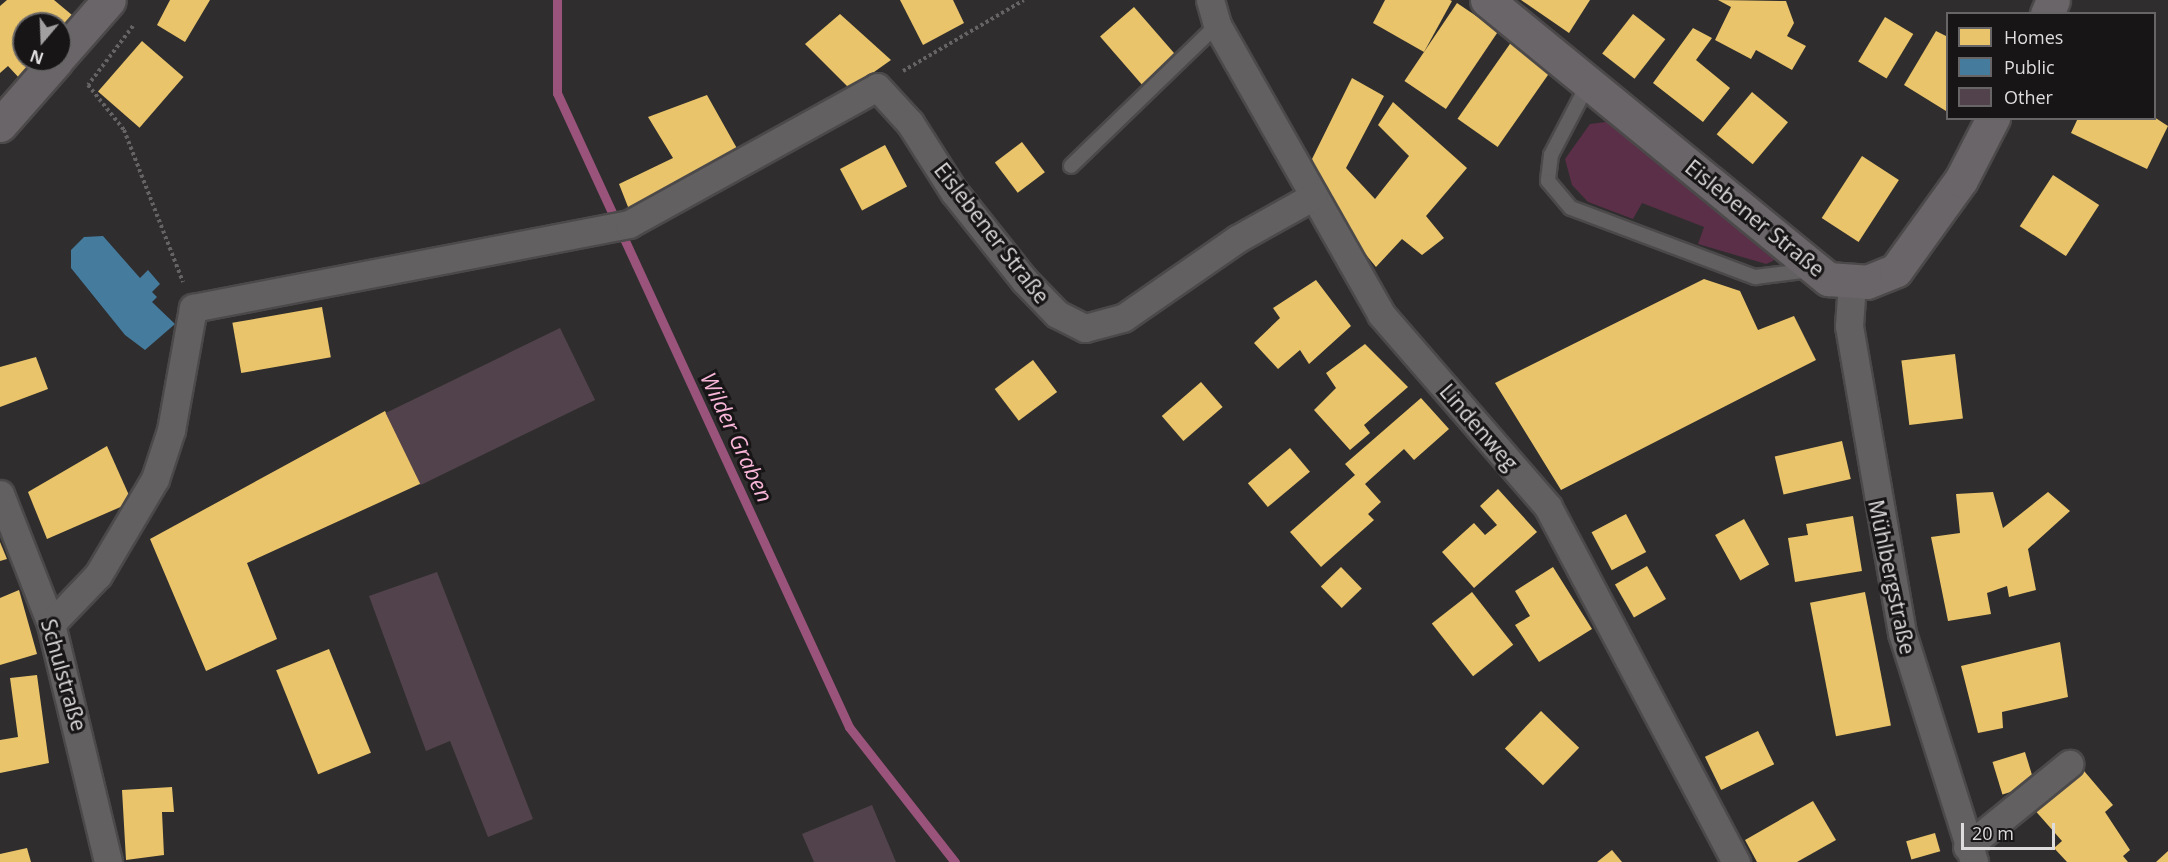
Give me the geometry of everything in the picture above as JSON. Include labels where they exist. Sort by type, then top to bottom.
[{"type":"main road","points":[[72,42],[109,0]]},
{"type":"main road","name":"Eislebener Straße","points":[[1486,0],[1591,81],[1828,279],[1852,284],[1896,270],[1961,180],[1992,120]]},
{"type":"main road","points":[[0,125],[46,72]]},
{"type":"street","name":"Lindenweg","points":[[1213,13],[1381,314],[1548,507],[1736,862]]},
{"type":"street","name":"Eislebener Straße","points":[[877,87],[910,123],[954,192],[1024,280],[1057,314],[1085,328],[1123,318],[1237,239],[1314,196]]},
{"type":"street","points":[[51,624],[98,575],[155,479],[171,430],[193,308],[245,294],[597,233],[629,224],[877,87]]},
{"type":"street","name":"Mühlbergstraße","points":[[1852,284],[1848,326],[1902,633],[1971,854]]},
{"type":"street","name":"Schulstraße","points":[[0,494],[51,624],[108,862]]},
{"type":"street","points":[[1971,854],[2069,764]]},
{"type":"lane","points":[[1071,166],[1213,13]]},
{"type":"lane","points":[[1591,81],[1551,155],[1548,181],[1571,208],[1755,277],[1814,269]]},
{"type":"path","points":[[877,87],[1024,0]]},
{"type":"path","points":[[138,15],[88,85],[124,130],[193,308]]},
{"type":"shaded area","points":[[1613,121],[1776,253],[1773,261],[1766,264],[1698,244],[1704,227],[1642,203],[1633,219],[1588,202],[1572,185],[1565,159],[1590,124]]},
{"type":"building: Homes","points":[[7,0],[54,0],[68,12],[12,12],[12,70],[8,66],[0,73],[0,6]]},
{"type":"building: Homes","points":[[170,0],[210,0],[185,42],[157,25]]},
{"type":"building: Homes","points":[[900,0],[953,0],[964,23],[923,45]]},
{"type":"building: Homes","points":[[1385,0],[1452,1],[1424,52],[1373,23]]},
{"type":"building: Homes","points":[[1521,0],[1590,0],[1569,33]]},
{"type":"building: Homes","points":[[1718,0],[1786,1],[1794,23],[1787,36],[1806,46],[1792,70],[1756,50],[1751,59],[1715,40],[1731,7]]},
{"type":"building: Homes","points":[[1457,3],[1498,31],[1446,109],[1404,81]]},
{"type":"building: Homes","points":[[1134,7],[1176,55],[1142,85],[1100,37]]},
{"type":"building: Homes","points":[[840,14],[891,60],[850,89],[805,44]]},
{"type":"building: Homes","points":[[1633,14],[1665,39],[1635,79],[1602,53]]},
{"type":"building: Homes","points":[[1885,17],[1913,34],[1887,79],[1858,62]]},
{"type":"building: Homes","points":[[1693,28],[1712,38],[1696,60],[1730,88],[1703,122],[1653,83]]},
{"type":"building: Homes","points":[[1936,31],[1946,36],[1946,111],[1904,85]]},
{"type":"building: Homes","points":[[142,41],[184,77],[140,128],[98,92]]},
{"type":"building: Homes","points":[[1512,41],[1552,69],[1498,147],[1458,119]]},
{"type":"building: Homes","points":[[14,72],[27,72],[21,80]]},
{"type":"building: Homes","points":[[1352,78],[1384,96],[1346,168],[1375,199],[1409,156],[1378,125],[1393,102],[1467,168],[1426,216],[1444,238],[1422,255],[1402,239],[1376,267],[1331,212],[1312,159]]},
{"type":"building: Homes","points":[[1752,92],[1788,122],[1753,164],[1717,134]]},
{"type":"building: Homes","points":[[707,95],[739,152],[630,212],[619,184],[673,158],[648,117]]},
{"type":"building: Homes","points":[[2156,118],[2168,126],[2147,169],[2071,133],[2077,120]]},
{"type":"building: Homes","points":[[1022,142],[1045,172],[1018,193],[995,162]]},
{"type":"building: Homes","points":[[885,145],[907,186],[862,210],[840,169]]},
{"type":"building: Homes","points":[[1862,156],[1899,180],[1859,242],[1822,218]]},
{"type":"building: Homes","points":[[2053,175],[2099,205],[2066,256],[2020,226]]},
{"type":"building: Homes","points":[[1704,279],[1740,291],[1758,330],[1794,316],[1816,360],[1561,490],[1495,383]]},
{"type":"building: Homes","points":[[1316,280],[1351,326],[1309,364],[1300,350],[1278,369],[1254,343],[1280,318],[1273,308]]},
{"type":"building: Homes","points":[[322,307],[331,357],[241,373],[232,323]]},
{"type":"building: Homes","points":[[1365,344],[1408,387],[1364,425],[1370,433],[1350,450],[1314,410],[1336,388],[1326,373]]},
{"type":"building: Homes","points":[[1955,354],[1963,419],[1909,425],[1901,361]]},
{"type":"building: Homes","points":[[36,357],[48,389],[0,407],[0,367]]},
{"type":"building: Homes","points":[[1033,360],[1057,392],[1019,421],[995,389]]},
{"type":"building: Homes","points":[[1201,382],[1223,407],[1183,441],[1162,416]]},
{"type":"building: Homes","points":[[1421,398],[1449,429],[1414,460],[1404,449],[1365,484],[1381,502],[1368,514],[1374,520],[1321,567],[1290,532],[1355,475],[1345,464]]},
{"type":"building: Homes","points":[[385,411],[422,483],[247,563],[277,639],[206,671],[150,539]]},
{"type":"building: Homes","points":[[1842,441],[1851,479],[1784,495],[1775,457]]},
{"type":"building: Homes","points":[[107,446],[132,502],[47,539],[28,492]]},
{"type":"building: Homes","points":[[1290,448],[1310,472],[1268,507],[1248,483]]},
{"type":"building: Homes","points":[[1498,489],[1537,532],[1474,588],[1442,552],[1474,523],[1485,535],[1497,525],[1480,506]]},
{"type":"building: Homes","points":[[1993,492],[2003,528],[2048,492],[2070,511],[2028,549],[2036,590],[2009,597],[2007,586],[1987,593],[1991,614],[1948,621],[1931,537],[1960,533],[1956,494]]},
{"type":"building: Homes","points":[[1626,514],[1646,552],[1612,570],[1592,532]]},
{"type":"building: Homes","points":[[1853,516],[1862,571],[1795,582],[1788,538],[1808,535],[1806,524]]},
{"type":"building: Homes","points":[[1744,519],[1769,564],[1740,580],[1715,535]]},
{"type":"building: Homes","points":[[0,542],[7,559],[0,561]]},
{"type":"building: Homes","points":[[1647,566],[1666,599],[1634,617],[1615,584]]},
{"type":"building: Homes","points":[[1341,567],[1362,589],[1342,608],[1321,586]]},
{"type":"building: Homes","points":[[1553,567],[1592,629],[1539,662],[1515,625],[1530,616],[1515,591]]},
{"type":"building: Homes","points":[[19,590],[37,654],[0,665],[0,598]]},
{"type":"building: Homes","points":[[1472,592],[1513,645],[1473,676],[1432,623]]},
{"type":"building: Homes","points":[[1865,592],[1891,726],[1836,736],[1810,603]]},
{"type":"building: Homes","points":[[2060,642],[2068,697],[2002,712],[2003,728],[1978,733],[1961,666]]},
{"type":"building: Homes","points":[[329,649],[371,753],[318,774],[276,670]]},
{"type":"building: Homes","points":[[37,675],[49,763],[0,773],[0,740],[18,737],[10,678]]},
{"type":"building: Homes","points":[[1541,711],[1579,748],[1543,785],[1505,748]]},
{"type":"building: Homes","points":[[1758,731],[1774,764],[1721,790],[1705,757]]},
{"type":"building: Homes","points":[[2025,752],[2035,785],[2002,794],[1992,762]]},
{"type":"building: Homes","points":[[2079,765],[2113,805],[2105,812],[2130,850],[2123,856],[2128,862],[2067,862],[2054,848],[2062,841],[2032,807]]},
{"type":"building: Homes","points":[[172,787],[174,812],[162,812],[164,855],[126,860],[122,790]]},
{"type":"building: Homes","points":[[1813,801],[1836,840],[1797,862],[1757,862],[1745,840]]},
{"type":"building: Homes","points":[[1935,833],[1940,851],[1911,860],[1906,841]]},
{"type":"building: Homes","points":[[27,848],[31,862],[0,862],[0,854]]},
{"type":"building: Homes","points":[[1612,850],[1622,862],[1597,862]]},
{"type":"building: Homes","points":[[2168,851],[2168,862],[2156,862]]},
{"type":"building: Public","points":[[103,236],[140,278],[148,270],[160,284],[152,292],[157,297],[152,302],[175,324],[145,350],[125,335],[71,268],[71,250],[84,237]]},
{"type":"building: Other","points":[[560,328],[595,400],[421,485],[386,413]]},
{"type":"building: Other","points":[[437,572],[533,819],[488,837],[450,741],[426,751],[369,596]]},
{"type":"building: Other","points":[[872,805],[896,862],[814,862],[802,834]]},
{"type":"waterway","name":"Wilder Graben","points":[[557,0],[557,93],[849,727],[955,862]]}]
